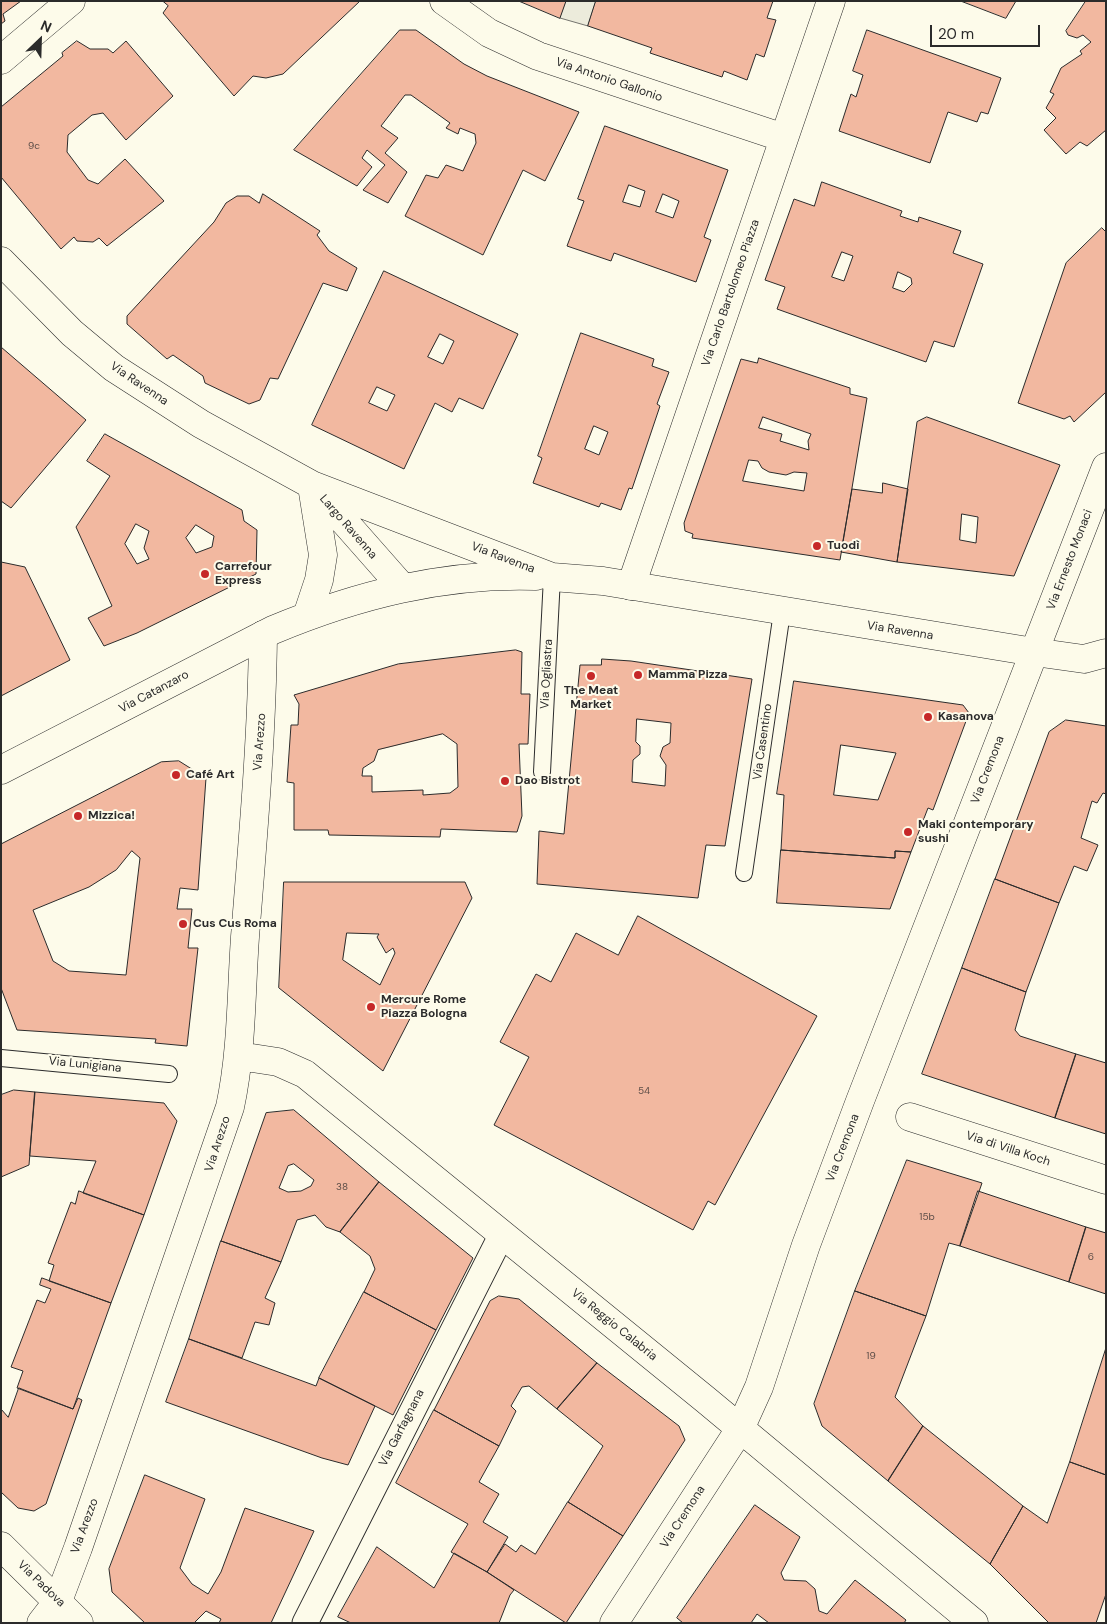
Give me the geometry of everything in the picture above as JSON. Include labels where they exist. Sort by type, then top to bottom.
[{"type":"street","points":[[1,60],[71,1]]},
{"type":"street","name":"Via Antonio Gallonio","points":[[444,1],[489,33],[538,56],[784,138]]},
{"type":"street","name":"Via Carlo Bartolomeo Piazza","points":[[631,586],[831,1]]},
{"type":"street","name":"Via Ravenna","points":[[1,261],[72,333],[122,373],[201,424],[312,485],[552,577],[631,586],[782,612],[1098,661]]},
{"type":"street","name":"Via Ernesto Monaci","points":[[1034,652],[1106,467]]},
{"type":"street","name":"Largo Ravenna","points":[[312,485],[402,587]]},
{"type":"street","name":"Largo Ravenna","points":[[307,616],[319,580],[323,555],[312,485]]},
{"type":"street","points":[[307,616],[353,600],[402,587],[476,577],[552,577]]},
{"type":"street","name":"Via Catanzaro","points":[[1,770],[263,635],[307,616]]},
{"type":"street","name":"Via Arezzo","points":[[41,1623],[58,1600],[223,1130],[233,1093],[239,1056],[240,1002],[261,727],[263,635]]},
{"type":"street","name":"Via Cremona","points":[[614,1623],[740,1429],[759,1387],[806,1245],[1034,652]]},
{"type":"street","name":"Via Reggio Calabria","points":[[239,1056],[278,1062],[305,1074],[740,1429],[974,1623]]},
{"type":"street","name":"Via di Villa Koch","points":[[910,1118],[1106,1180]]},
{"type":"street","name":"Via Garfagnana","points":[[305,1623],[502,1234]]},
{"type":"street","name":"Via Padova","points":[[1,1546],[58,1600],[79,1623]]},
{"type":"lane","name":"Via Ogliastra","points":[[542,772],[552,577]]},
{"type":"lane","name":"Via Casentino","points":[[744,873],[782,612]]},
{"type":"lane","name":"Via Lunigiana","points":[[2,1056],[170,1074]]},
{"type":"shaded area","points":[[566,1],[596,1],[588,26],[560,18]]},
{"type":"building","points":[[1,1],[21,1],[3,14],[5,21],[1,24]]},
{"type":"building","points":[[163,1],[360,1],[283,74],[266,78],[253,76],[234,96],[163,13],[168,6]]},
{"type":"building","points":[[519,1],[566,1],[560,18]]},
{"type":"building","points":[[596,1],[773,1],[767,18],[776,20],[764,57],[756,54],[747,80],[724,71],[722,77],[650,53],[652,48],[588,26]]},
{"type":"building","points":[[961,1],[1016,1],[1006,18]]},
{"type":"building","points":[[1086,1],[1106,1],[1106,130],[1087,146],[1080,142],[1066,154],[1044,130],[1056,118],[1046,108],[1054,94],[1050,92],[1061,68],[1082,54],[1080,51],[1091,42],[1083,35],[1077,38],[1068,35],[1066,31]]},
{"type":"building","points":[[400,30],[416,30],[464,64],[487,76],[579,112],[545,181],[523,170],[483,255],[405,216],[426,175],[438,178],[446,165],[463,171],[476,143],[475,134],[460,128],[458,134],[446,128],[450,123],[411,95],[405,95],[381,126],[398,138],[385,153],[407,172],[388,203],[363,190],[385,165],[367,150],[362,158],[372,167],[357,186],[294,150]]},
{"type":"building","points":[[867,30],[1001,78],[988,114],[981,112],[977,122],[948,112],[930,163],[839,131],[851,94],[856,97],[863,75],[853,71]]},
{"type":"building","points":[[77,41],[90,49],[108,49],[113,53],[126,41],[173,96],[126,140],[103,113],[92,115],[68,135],[67,152],[88,180],[98,184],[125,159],[164,201],[107,246],[99,238],[93,242],[77,241],[74,237],[61,249],[1,177],[1,107],[63,56],[62,53]]},
{"type":"building","points":[[605,126],[728,170],[704,237],[711,240],[696,282],[614,253],[611,261],[567,246],[584,201],[578,199]],"holes":[[[629,185],[645,191],[640,207],[623,202]],[[663,194],[679,201],[673,218],[656,212]]]},
{"type":"building","points":[[822,182],[902,211],[900,216],[918,222],[919,217],[961,231],[953,253],[983,264],[954,347],[934,341],[926,362],[777,309],[785,287],[765,280],[794,199],[814,206]],"holes":[[[842,252],[853,256],[844,281],[832,277]],[[898,272],[911,278],[912,284],[904,292],[893,288]]]},
{"type":"building","points":[[263,194],[320,231],[317,235],[329,251],[357,268],[347,291],[323,283],[278,379],[270,378],[260,400],[249,404],[205,383],[203,376],[173,355],[167,359],[127,324],[127,316],[214,222],[226,203],[237,196],[249,196],[259,203]]},
{"type":"building","points":[[1102,228],[1106,232],[1106,392],[1074,422],[1070,416],[1064,419],[1018,403],[1066,263]]},
{"type":"building","points":[[384,271],[518,334],[483,409],[459,398],[452,412],[435,403],[404,469],[312,425]],"holes":[[[440,334],[454,341],[443,364],[428,357]],[[377,387],[395,395],[387,411],[369,403]]]},
{"type":"building","points":[[581,333],[654,359],[652,366],[669,372],[657,404],[660,406],[632,489],[629,488],[621,510],[601,503],[599,507],[533,483],[542,458],[538,456]],"holes":[[[594,426],[608,432],[599,455],[585,449]]]},
{"type":"building","points":[[1,347],[86,420],[11,508],[1,501]]},
{"type":"building","points":[[759,358],[850,388],[850,394],[867,398],[840,560],[692,538],[693,534],[685,531],[684,523],[741,359],[757,363]],"holes":[[[763,417],[811,434],[808,441],[809,450],[780,441],[782,434],[759,428]],[[749,460],[758,461],[762,468],[769,472],[786,475],[794,472],[807,473],[804,491],[743,481]]]},
{"type":"building","points":[[927,417],[1060,465],[1014,576],[897,562],[917,422]],"holes":[[[962,514],[978,517],[976,543],[960,540]]]},
{"type":"building","points":[[105,434],[242,510],[244,521],[257,530],[256,574],[137,633],[104,646],[88,618],[112,606],[76,527],[110,476],[87,461]],"holes":[[[136,524],[149,531],[144,548],[149,559],[137,564],[125,544]],[[196,525],[214,536],[212,547],[196,553],[186,538]]]},
{"type":"building","points":[[883,483],[908,489],[897,562],[841,552],[852,489],[882,493]]},
{"type":"building","points":[[1,562],[25,567],[70,660],[1,696]]},
{"type":"building","points":[[516,650],[522,652],[521,694],[530,694],[528,744],[519,744],[522,816],[517,832],[441,829],[440,837],[329,835],[328,830],[294,830],[294,783],[287,782],[291,725],[298,725],[299,704],[294,695],[398,664]],"holes":[[[443,734],[457,744],[458,787],[450,793],[423,795],[423,790],[372,792],[372,776],[362,776],[363,768],[374,761],[378,750]]]},
{"type":"building","points":[[602,659],[631,661],[752,679],[725,846],[706,845],[698,898],[537,884],[539,831],[564,834],[580,665],[601,665]],"holes":[[[637,719],[671,723],[670,743],[663,747],[660,756],[666,765],[665,786],[632,782],[633,760],[640,754],[640,746],[636,742]]]},
{"type":"building","points":[[794,681],[963,705],[969,713],[933,810],[928,808],[911,852],[895,851],[895,858],[781,850],[784,795],[777,794]],"holes":[[[841,745],[896,753],[878,800],[834,795]]]},
{"type":"building","points":[[1066,720],[1106,726],[1106,794],[1103,793],[1097,803],[1092,801],[1081,838],[1098,845],[1087,871],[1074,866],[1059,903],[995,879],[1049,732]]},
{"type":"building","points":[[179,761],[206,778],[198,890],[180,888],[177,909],[192,909],[188,948],[198,948],[187,1046],[155,1043],[156,1039],[17,1030],[1,988],[1,844],[161,762]],"holes":[[[132,851],[140,858],[126,975],[69,971],[53,961],[33,910],[89,887],[116,870]]]},
{"type":"building","points":[[781,850],[895,858],[895,851],[911,852],[890,909],[777,903]]},
{"type":"building","points":[[995,879],[1059,903],[1026,992],[962,968]]},
{"type":"building","points":[[284,882],[465,882],[472,898],[383,1071],[279,988]],"holes":[[[347,933],[379,934],[377,937],[386,953],[393,948],[395,953],[380,985],[343,960]]]},
{"type":"building","points":[[638,916],[817,1016],[715,1205],[708,1201],[693,1230],[494,1125],[529,1057],[500,1042],[536,974],[551,982],[576,933],[618,955]]},
{"type":"building","points":[[962,968],[1026,992],[1015,1030],[1020,1036],[1076,1054],[1055,1118],[922,1074]]},
{"type":"building","points":[[1076,1054],[1106,1063],[1106,1134],[1055,1118]]},
{"type":"building","points":[[14,1090],[35,1092],[29,1165],[1,1177],[1,1095]]},
{"type":"building","points":[[35,1092],[164,1103],[177,1121],[144,1215],[83,1193],[96,1161],[30,1156]]},
{"type":"building","points":[[294,1110],[379,1182],[340,1232],[326,1227],[315,1215],[297,1220],[281,1262],[221,1241],[266,1113]],"holes":[[[294,1164],[314,1180],[311,1186],[301,1191],[288,1192],[279,1188],[288,1166]]]},
{"type":"building","points":[[907,1160],[982,1183],[960,1246],[949,1243],[926,1316],[855,1291]]},
{"type":"building","points":[[379,1182],[473,1258],[436,1330],[364,1292],[375,1269],[370,1256],[340,1232]]},
{"type":"building","points":[[79,1191],[144,1215],[111,1303],[49,1281],[54,1265],[48,1263],[71,1202],[75,1204]]},
{"type":"building","points":[[978,1191],[1086,1227],[1069,1282],[960,1246]]},
{"type":"building","points":[[1086,1227],[1106,1233],[1106,1294],[1069,1282]]},
{"type":"building","points":[[221,1241],[281,1262],[265,1298],[275,1303],[269,1325],[255,1322],[242,1358],[189,1339]]},
{"type":"building","points":[[42,1278],[111,1303],[73,1409],[17,1388],[23,1371],[11,1367],[37,1300],[45,1303],[51,1289],[40,1285]]},
{"type":"building","points":[[855,1291],[926,1316],[895,1397],[923,1426],[888,1481],[822,1426],[814,1404]]},
{"type":"building","points":[[364,1292],[436,1330],[393,1415],[319,1378]]},
{"type":"building","points":[[499,1296],[519,1299],[597,1363],[557,1409],[529,1386],[522,1387],[511,1406],[516,1411],[499,1446],[434,1410],[490,1301]]},
{"type":"building","points":[[189,1339],[316,1386],[319,1378],[375,1406],[348,1465],[322,1458],[166,1402]]},
{"type":"building","points":[[1106,1348],[1106,1475],[1070,1462]]},
{"type":"building","points":[[597,1363],[679,1426],[685,1440],[623,1536],[568,1502],[603,1446],[557,1409]]},
{"type":"building","points":[[19,1388],[73,1409],[78,1398],[82,1400],[46,1504],[34,1511],[18,1508],[1,1492],[1,1409],[8,1417]]},
{"type":"building","points":[[434,1410],[499,1446],[479,1482],[499,1494],[483,1522],[508,1537],[487,1572],[451,1552],[468,1524],[396,1483]]},
{"type":"building","points":[[923,1426],[1023,1506],[990,1564],[888,1481]]},
{"type":"building","points":[[1070,1462],[1106,1475],[1106,1594],[1096,1623],[1049,1623],[990,1564],[1023,1506],[1047,1523]]},
{"type":"building","points":[[145,1475],[205,1499],[180,1568],[192,1584],[208,1594],[221,1572],[245,1508],[314,1531],[271,1623],[219,1623],[221,1619],[206,1611],[194,1623],[145,1623],[112,1592],[109,1569]]},
{"type":"building","points":[[568,1502],[623,1536],[566,1623],[487,1572],[505,1544],[516,1552],[521,1545],[535,1554]]},
{"type":"building","points":[[755,1505],[800,1537],[781,1573],[784,1580],[806,1581],[815,1589],[819,1611],[827,1614],[855,1580],[906,1620],[904,1623],[769,1623],[757,1614],[751,1623],[683,1623],[677,1618]]},
{"type":"building","points":[[377,1547],[434,1588],[454,1553],[487,1572],[514,1590],[510,1595],[499,1623],[351,1623],[338,1617]]},
{"type":"place","name":"Tuodì","points":[[817,546]]},
{"type":"place","name":"Carrefour Express","points":[[205,574]]},
{"type":"place","name":"Mamma Pizza","points":[[638,675]]},
{"type":"place","name":"The Meat Market","points":[[591,676]]},
{"type":"place","name":"Kasanova","points":[[928,717]]},
{"type":"place","name":"Café Art","points":[[176,775]]},
{"type":"place","name":"Dao Bistrot","points":[[505,781]]},
{"type":"place","name":"Mizzica!","points":[[78,816]]},
{"type":"place","name":"Maki contemporary sushi","points":[[908,832]]},
{"type":"place","name":"Cus Cus Roma","points":[[183,924]]},
{"type":"place","name":"Mercure Rome Piazza Bologna","points":[[371,1007]]}]
